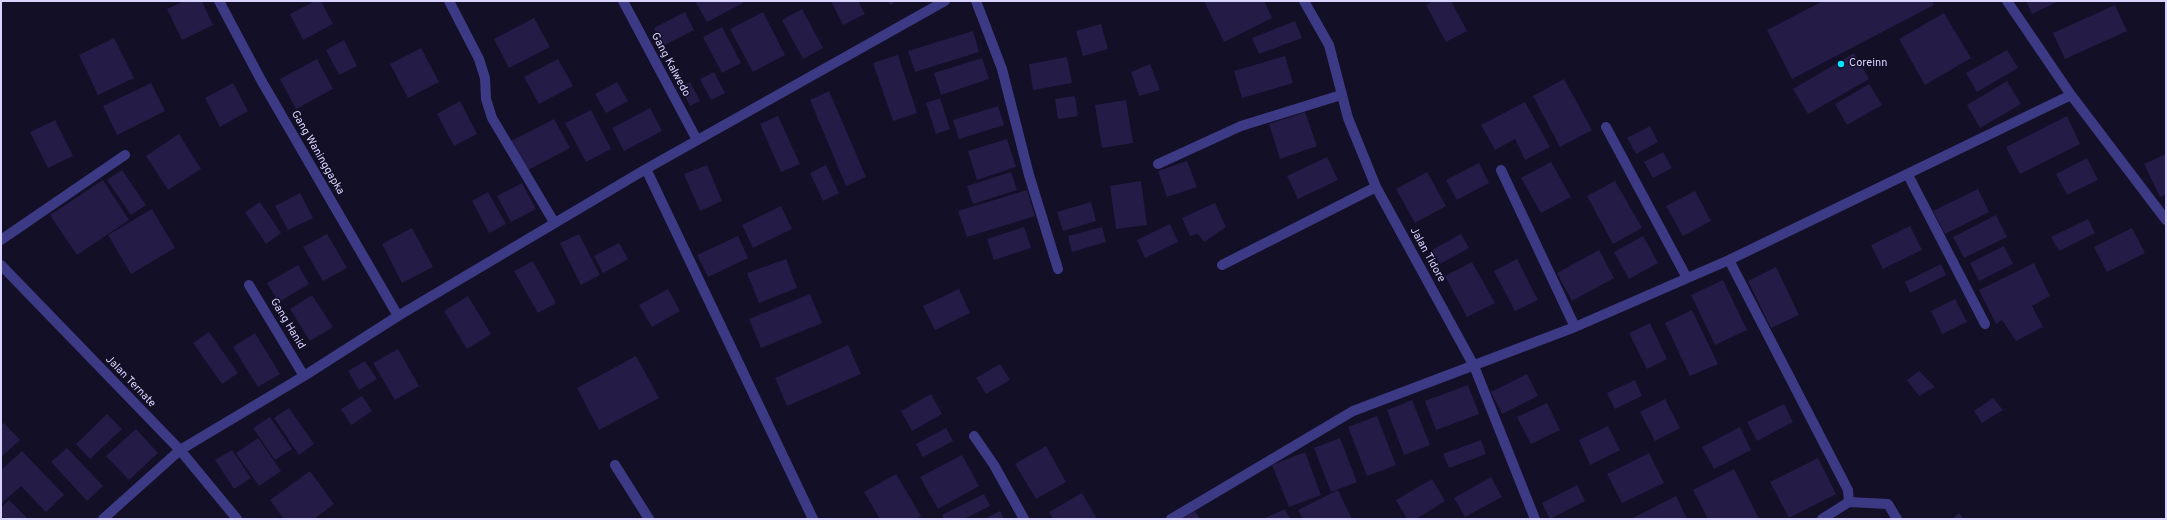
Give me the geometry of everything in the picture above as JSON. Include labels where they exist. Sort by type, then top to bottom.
[{"type":"street","name":"Gang Waninggapka","points":[[218,1],[261,80],[398,316]]},
{"type":"street","points":[[449,1],[479,59],[485,78],[486,99],[492,118],[554,222]]},
{"type":"street","name":"Gang Kalwedo","points":[[623,1],[697,140]]},
{"type":"street","points":[[103,519],[180,450],[304,376],[398,316],[554,222],[945,1]]},
{"type":"street","points":[[976,1],[1002,69],[1029,175],[1058,268]]},
{"type":"street","name":"Jalan Tidore","points":[[1304,1],[1329,45],[1341,95],[1357,141],[1376,187],[1474,366],[1535,519]]},
{"type":"street","points":[[2007,1],[2071,95],[2166,219]]},
{"type":"street","points":[[1158,164],[1241,126],[1341,95]]},
{"type":"street","points":[[1171,519],[1353,411],[1575,327],[1729,260],[1823,214],[1908,175],[2071,95]]},
{"type":"street","points":[[1606,127],[1687,278]]},
{"type":"street","points":[[1,240],[124,155]]},
{"type":"street","points":[[646,169],[812,519]]},
{"type":"street","points":[[1501,170],[1575,327]]},
{"type":"street","points":[[1908,175],[1985,324]]},
{"type":"street","points":[[1222,265],[1376,187]]},
{"type":"street","points":[[1729,260],[1844,484],[1849,497],[1849,502]]},
{"type":"street","name":"Jalan Ternate","points":[[1,265],[180,450],[236,519]]},
{"type":"street","name":"Gang Hanid","points":[[249,285],[304,376]]},
{"type":"street","points":[[974,436],[994,465],[1024,519]]},
{"type":"street","points":[[615,465],[649,519]]},
{"type":"street","points":[[1822,519],[1849,502],[1888,504],[1897,519]]},
{"type":"building","points":[[184,1],[202,1],[213,25],[182,40],[167,9]]},
{"type":"building","points":[[315,1],[321,1],[333,24],[303,40],[290,14]]},
{"type":"building","points":[[695,1],[742,1],[743,3],[707,22]]},
{"type":"building","points":[[831,1],[858,1],[865,14],[843,25]]},
{"type":"building","points":[[888,1],[897,1],[890,5]]},
{"type":"building","points":[[1204,1],[1264,1],[1272,18],[1224,42]]},
{"type":"building","points":[[1433,1],[1451,1],[1467,31],[1446,42],[1426,5]]},
{"type":"building","points":[[1823,1],[1932,1],[1934,5],[1792,79],[1767,30]]},
{"type":"building","points":[[2026,1],[2059,1],[2032,14]]},
{"type":"building","points":[[2115,5],[2127,31],[2065,59],[2053,33]]},
{"type":"building","points":[[802,9],[823,48],[803,59],[782,20]]},
{"type":"building","points":[[685,12],[694,30],[663,46],[654,28]]},
{"type":"building","points":[[763,12],[785,55],[753,72],[730,29]]},
{"type":"building","points":[[1944,13],[1971,58],[1925,85],[1899,39]]},
{"type":"building","points":[[534,18],[550,47],[509,68],[494,39]]},
{"type":"building","points":[[1295,21],[1302,38],[1259,54],[1252,38]]},
{"type":"building","points":[[1101,24],[1108,49],[1083,56],[1076,31]]},
{"type":"building","points":[[722,27],[741,63],[722,73],[703,37]]},
{"type":"building","points":[[973,31],[979,52],[915,72],[908,51]]},
{"type":"building","points":[[114,38],[134,78],[98,95],[79,55]]},
{"type":"building","points":[[344,40],[357,66],[339,75],[326,50]]},
{"type":"building","points":[[421,48],[439,82],[408,98],[390,64]]},
{"type":"building","points":[[2007,50],[2018,68],[1977,92],[1966,73]]},
{"type":"building","points":[[1854,53],[1869,79],[1808,114],[1793,89]]},
{"type":"building","points":[[898,55],[917,113],[893,121],[873,63]]},
{"type":"building","points":[[1285,56],[1293,83],[1242,98],[1234,71]]},
{"type":"building","points":[[1067,57],[1072,83],[1033,90],[1029,64]]},
{"type":"building","points":[[982,58],[989,79],[941,95],[934,73]]},
{"type":"building","points":[[317,59],[333,89],[296,109],[280,79]]},
{"type":"building","points":[[558,59],[573,86],[539,104],[524,77]]},
{"type":"building","points":[[1150,64],[1160,90],[1139,96],[1131,72]]},
{"type":"building","points":[[714,72],[725,93],[711,100],[700,79]]},
{"type":"building","points":[[1564,79],[1592,130],[1560,147],[1533,96]]},
{"type":"building","points":[[2007,81],[2021,104],[1980,128],[1967,105]]},
{"type":"building","points":[[617,82],[628,101],[606,113],[595,94]]},
{"type":"building","points":[[690,82],[700,101],[690,106],[680,87]]},
{"type":"building","points":[[151,83],[165,111],[117,135],[103,106]]},
{"type":"building","points":[[233,83],[248,111],[220,127],[205,98]]},
{"type":"building","points":[[1869,84],[1882,105],[1847,125],[1835,104]]},
{"type":"building","points":[[829,91],[866,177],[846,186],[810,100]]},
{"type":"building","points":[[1075,96],[1078,116],[1058,119],[1055,99]]},
{"type":"building","points":[[940,98],[950,129],[936,134],[926,103]]},
{"type":"building","points":[[1126,100],[1133,143],[1102,148],[1095,105]]},
{"type":"building","points":[[460,101],[477,134],[454,146],[437,114]]},
{"type":"building","points":[[1525,102],[1550,147],[1525,160],[1515,139],[1495,150],[1481,125]]},
{"type":"building","points":[[998,106],[1004,125],[959,139],[953,120]]},
{"type":"building","points":[[650,108],[662,131],[624,151],[612,128]]},
{"type":"building","points":[[591,110],[611,149],[586,162],[565,123]]},
{"type":"building","points":[[1305,112],[1317,146],[1280,159],[1269,124]]},
{"type":"building","points":[[778,116],[800,164],[781,172],[760,124]]},
{"type":"building","points":[[2067,116],[2080,144],[2020,174],[2006,147]]},
{"type":"building","points":[[554,119],[570,148],[526,171],[511,141]]},
{"type":"building","points":[[55,120],[73,156],[48,168],[30,132]]},
{"type":"building","points":[[1650,126],[1658,142],[1636,154],[1627,138]]},
{"type":"building","points":[[179,134],[201,169],[168,190],[146,156]]},
{"type":"building","points":[[1007,139],[1016,167],[977,180],[968,151]]},
{"type":"building","points":[[1663,152],[1672,168],[1653,178],[1644,162]]},
{"type":"building","points":[[2166,154],[2166,194],[2160,197],[2144,164]]},
{"type":"building","points":[[1327,157],[1338,180],[1298,199],[1287,176]]},
{"type":"building","points":[[2087,158],[2098,180],[2067,195],[2056,174]]},
{"type":"building","points":[[1187,161],[1197,187],[1167,197],[1158,171]]},
{"type":"building","points":[[1551,162],[1571,197],[1541,213],[1521,178]]},
{"type":"building","points":[[1479,163],[1489,183],[1457,200],[1446,180]]},
{"type":"building","points":[[707,165],[722,201],[700,211],[684,174]]},
{"type":"building","points":[[826,165],[839,193],[823,201],[810,173]]},
{"type":"building","points":[[122,170],[146,205],[131,215],[107,180]]},
{"type":"building","points":[[1011,172],[1017,190],[973,204],[967,186]]},
{"type":"building","points":[[1427,172],[1446,206],[1415,223],[1396,189]]},
{"type":"building","points":[[103,180],[129,220],[77,255],[50,215]]},
{"type":"building","points":[[1141,181],[1147,225],[1116,229],[1110,186]]},
{"type":"building","points":[[1615,181],[1642,228],[1613,244],[1587,196]]},
{"type":"building","points":[[522,183],[536,209],[511,222],[497,196]]},
{"type":"building","points":[[1978,189],[1989,212],[1945,234],[1933,211]]},
{"type":"building","points":[[1027,190],[1035,216],[967,237],[958,211]]},
{"type":"building","points":[[1695,191],[1711,221],[1683,236],[1666,206]]},
{"type":"building","points":[[488,192],[506,224],[489,233],[472,201]]},
{"type":"building","points":[[300,193],[313,218],[288,230],[275,206]]},
{"type":"building","points":[[260,202],[281,233],[266,244],[245,212]]},
{"type":"building","points":[[1091,202],[1096,221],[1063,231],[1057,212]]},
{"type":"building","points":[[1215,203],[1226,227],[1204,242],[1198,234],[1190,236],[1182,218]]},
{"type":"building","points":[[781,206],[792,229],[753,248],[742,225]]},
{"type":"building","points":[[152,209],[175,248],[131,274],[108,235]]},
{"type":"building","points":[[1996,215],[2007,237],[1964,258],[1953,237]]},
{"type":"building","points":[[2088,219],[2095,233],[2059,251],[2051,237]]},
{"type":"building","points":[[1170,224],[1178,242],[1145,258],[1137,240]]},
{"type":"building","points":[[1910,226],[1922,250],[1883,269],[1871,245]]},
{"type":"building","points":[[1024,227],[1031,248],[994,260],[987,239]]},
{"type":"building","points":[[1102,227],[1106,242],[1072,252],[1068,236]]},
{"type":"building","points":[[412,228],[433,267],[402,283],[382,244]]},
{"type":"building","points":[[2132,228],[2145,253],[2107,272],[2094,247]]},
{"type":"building","points":[[327,234],[347,268],[323,281],[303,247]]},
{"type":"building","points":[[579,234],[600,275],[581,285],[560,243]]},
{"type":"building","points":[[1461,234],[1469,248],[1440,264],[1432,250]]},
{"type":"building","points":[[738,236],[748,258],[708,277],[697,255]]},
{"type":"building","points":[[1643,236],[1658,263],[1629,279],[1614,252]]},
{"type":"building","points":[[619,243],[628,259],[603,273],[594,256]]},
{"type":"building","points":[[2004,246],[2013,264],[1979,281],[1970,263]]},
{"type":"building","points":[[1599,250],[1614,278],[1572,301],[1557,273]]},
{"type":"building","points":[[786,259],[797,288],[759,303],[747,273]]},
{"type":"building","points":[[1517,259],[1538,300],[1515,311],[1494,271]]},
{"type":"building","points":[[533,261],[556,303],[538,313],[514,271]]},
{"type":"building","points":[[1472,262],[1495,303],[1467,317],[1445,276]]},
{"type":"building","points":[[2034,263],[2050,296],[2032,306],[2043,327],[2016,341],[2002,320],[1996,324],[1979,290]]},
{"type":"building","points":[[1941,264],[1946,275],[1910,293],[1905,282]]},
{"type":"building","points":[[298,265],[309,284],[279,302],[267,283]]},
{"type":"building","points":[[1776,267],[1799,315],[1771,328],[1748,281]]},
{"type":"building","points":[[1723,280],[1747,330],[1715,345],[1691,295]]},
{"type":"building","points":[[668,289],[680,311],[652,327],[639,305]]},
{"type":"building","points":[[959,289],[970,313],[935,330],[923,306]]},
{"type":"building","points":[[810,294],[822,323],[761,348],[749,319]]},
{"type":"building","points":[[312,295],[333,327],[310,341],[290,309]]},
{"type":"building","points":[[468,296],[491,334],[467,349],[444,311]]},
{"type":"building","points":[[1955,299],[1967,322],[1942,334],[1931,311]]},
{"type":"building","points":[[1692,310],[1718,364],[1690,376],[1665,323]]},
{"type":"building","points":[[1650,323],[1667,359],[1647,369],[1629,333]]},
{"type":"building","points":[[209,332],[238,373],[222,384],[193,343]]},
{"type":"building","points":[[255,333],[280,374],[258,387],[233,347]]},
{"type":"building","points":[[848,345],[861,374],[787,406],[775,378]]},
{"type":"building","points":[[398,349],[419,386],[395,400],[373,363]]},
{"type":"building","points":[[636,356],[659,398],[599,430],[577,388]]},
{"type":"building","points":[[365,361],[377,379],[359,390],[348,371]]},
{"type":"building","points":[[1000,364],[1010,380],[986,394],[976,378]]},
{"type":"building","points":[[1919,371],[1935,387],[1919,396],[1907,380]]},
{"type":"building","points":[[1527,374],[1538,396],[1502,414],[1491,392]]},
{"type":"building","points":[[1635,380],[1642,396],[1615,409],[1607,393]]},
{"type":"building","points":[[1468,385],[1479,414],[1436,430],[1425,401]]},
{"type":"building","points":[[931,394],[942,414],[912,431],[901,411]]},
{"type":"building","points":[[362,396],[372,411],[351,425],[341,409]]},
{"type":"building","points":[[1993,398],[2003,410],[1982,423],[1974,411]]},
{"type":"building","points":[[1665,399],[1680,428],[1655,441],[1640,412]]},
{"type":"building","points":[[1412,400],[1430,445],[1404,455],[1387,410]]},
{"type":"building","points":[[1547,403],[1560,430],[1531,444],[1517,417]]},
{"type":"building","points":[[1784,404],[1793,422],[1757,441],[1747,422]]},
{"type":"building","points":[[289,408],[314,444],[299,455],[274,418]]},
{"type":"building","points":[[107,414],[122,429],[90,459],[76,444]]},
{"type":"building","points":[[1377,416],[1396,465],[1367,476],[1348,427]]},
{"type":"building","points":[[270,417],[292,449],[275,460],[253,428]]},
{"type":"building","points":[[4,423],[20,440],[1,457],[1,425]]},
{"type":"building","points":[[1608,426],[1620,450],[1590,465],[1579,440]]},
{"type":"building","points":[[1740,427],[1751,450],[1714,469],[1702,447]]},
{"type":"building","points":[[946,428],[953,441],[923,457],[916,444]]},
{"type":"building","points":[[136,429],[158,453],[129,480],[106,456]]},
{"type":"building","points":[[258,438],[281,471],[259,486],[236,453]]},
{"type":"building","points":[[1340,438],[1357,482],[1331,492],[1314,448]]},
{"type":"building","points":[[1481,440],[1486,454],[1449,468],[1443,454]]},
{"type":"building","points":[[1046,446],[1066,482],[1036,499],[1015,464]]},
{"type":"building","points":[[67,448],[103,486],[87,501],[51,462]]},
{"type":"building","points":[[232,450],[251,478],[234,489],[215,460]]},
{"type":"building","points":[[22,451],[64,495],[46,512],[21,486],[1,504],[1,470]]},
{"type":"building","points":[[1305,452],[1321,495],[1289,507],[1272,465]]},
{"type":"building","points":[[1649,453],[1664,483],[1622,503],[1607,474]]},
{"type":"building","points":[[962,455],[979,486],[938,509],[920,477]]},
{"type":"building","points":[[1818,458],[1836,494],[1789,518],[1770,482]]},
{"type":"building","points":[[1734,469],[1759,519],[1708,519],[1693,490]]},
{"type":"building","points":[[310,471],[334,504],[314,519],[284,519],[270,500]]},
{"type":"building","points":[[896,474],[921,516],[916,519],[880,519],[864,492]]},
{"type":"building","points":[[1491,477],[1502,497],[1465,517],[1454,498]]},
{"type":"building","points":[[1432,479],[1445,501],[1416,519],[1407,519],[1396,500]]},
{"type":"building","points":[[1577,485],[1585,501],[1550,519],[1542,503]]},
{"type":"building","points":[[1338,490],[1352,519],[1303,519],[1298,510]]},
{"type":"building","points":[[1082,493],[1097,519],[1053,519],[1049,512]]},
{"type":"building","points":[[984,494],[990,506],[964,519],[944,519],[942,515]]},
{"type":"building","points":[[1676,496],[1687,519],[1631,519]]},
{"type":"building","points":[[9,500],[28,519],[5,519],[1,515],[1,507]]},
{"type":"building","points":[[1285,509],[1290,519],[1263,519]]},
{"type":"building","points":[[1000,511],[1004,519],[984,519]]},
{"type":"building","points":[[1195,511],[1200,519],[1181,519]]},
{"type":"building","points":[[1959,513],[1964,519],[1952,519]]},
{"type":"place","name":"Coreinn","points":[[1841,64]]}]
